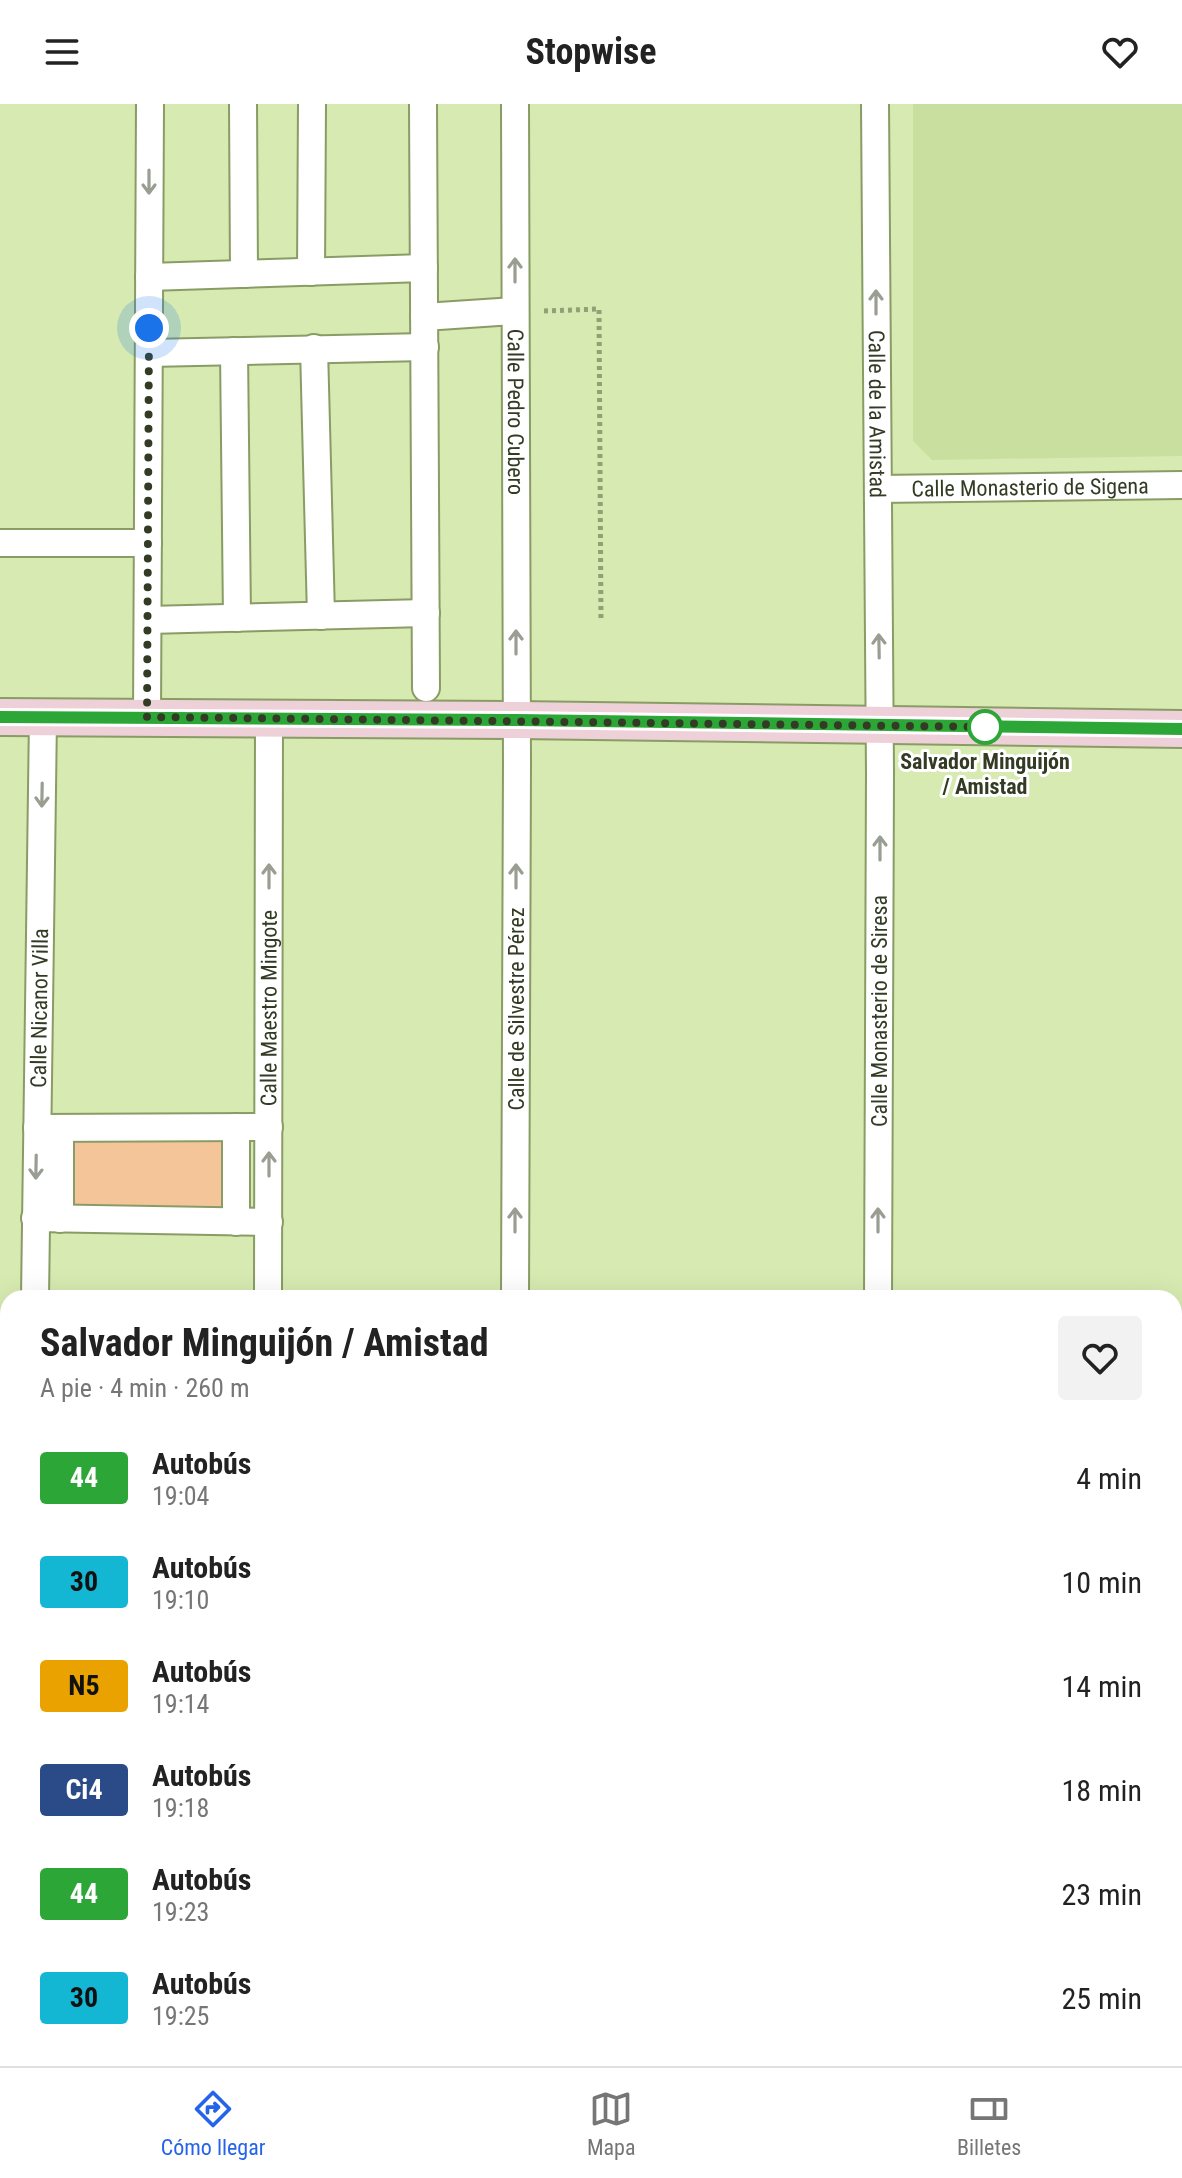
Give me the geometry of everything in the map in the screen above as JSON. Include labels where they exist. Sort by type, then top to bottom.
[{"type":"street","points":[[147,717],[150,104]]},
{"type":"street","points":[[243,104],[244,274]]},
{"type":"street","points":[[311,272],[312,104]]},
{"type":"street","points":[[423,104],[426,688]]},
{"type":"street","name":"Calle Pedro Cubero","points":[[515,104],[517,720]]},
{"type":"street","name":"Calle de la Amistad","points":[[875,104],[880,724]]},
{"type":"street","points":[[149,277],[424,268]]},
{"type":"street","points":[[424,317],[515,311]]},
{"type":"street","points":[[149,353],[425,347]]},
{"type":"street","points":[[314,348],[321,616]]},
{"type":"street","points":[[234,351],[237,618]]},
{"type":"street","name":"Calle Monasterio de Sigena","points":[[878,489],[1182,485]]},
{"type":"street","points":[[0,543],[148,543]]},
{"type":"street","points":[[148,620],[426,613]]},
{"type":"street","points":[[0,717],[1182,729]]},
{"type":"street","name":"Calle Nicanor Villa","points":[[36,1290],[48,1219],[43,717]]},
{"type":"street","name":"Calle Maestro Mingote","points":[[268,1290],[269,719]]},
{"type":"street","name":"Calle de Silvestre Pérez","points":[[515,1290],[517,720]]},
{"type":"street","name":"Calle Monasterio de Siresa","points":[[878,1290],[880,724]]},
{"type":"street","points":[[236,1127],[236,1222]]},
{"type":"street","points":[[48,1128],[269,1127]]},
{"type":"street","points":[[48,1219],[269,1222]]},
{"type":"path","points":[[515,311],[599,309],[601,622]]},
{"type":"shaded area","points":[[913,104],[1182,104],[1182,456],[932,460],[913,441]]},
{"type":"shaded area","points":[[230,1139],[230,1211],[70,1210],[68,1140]]},
{"type":"bus line","name":"44","points":[[0,717],[1182,729]]},
{"type":"place","name":"Salvador Minguijón / Amistad","points":[[985,727]]},
{"type":"route","points":[[149,328],[147,717],[992,727],[985,727]]}]
